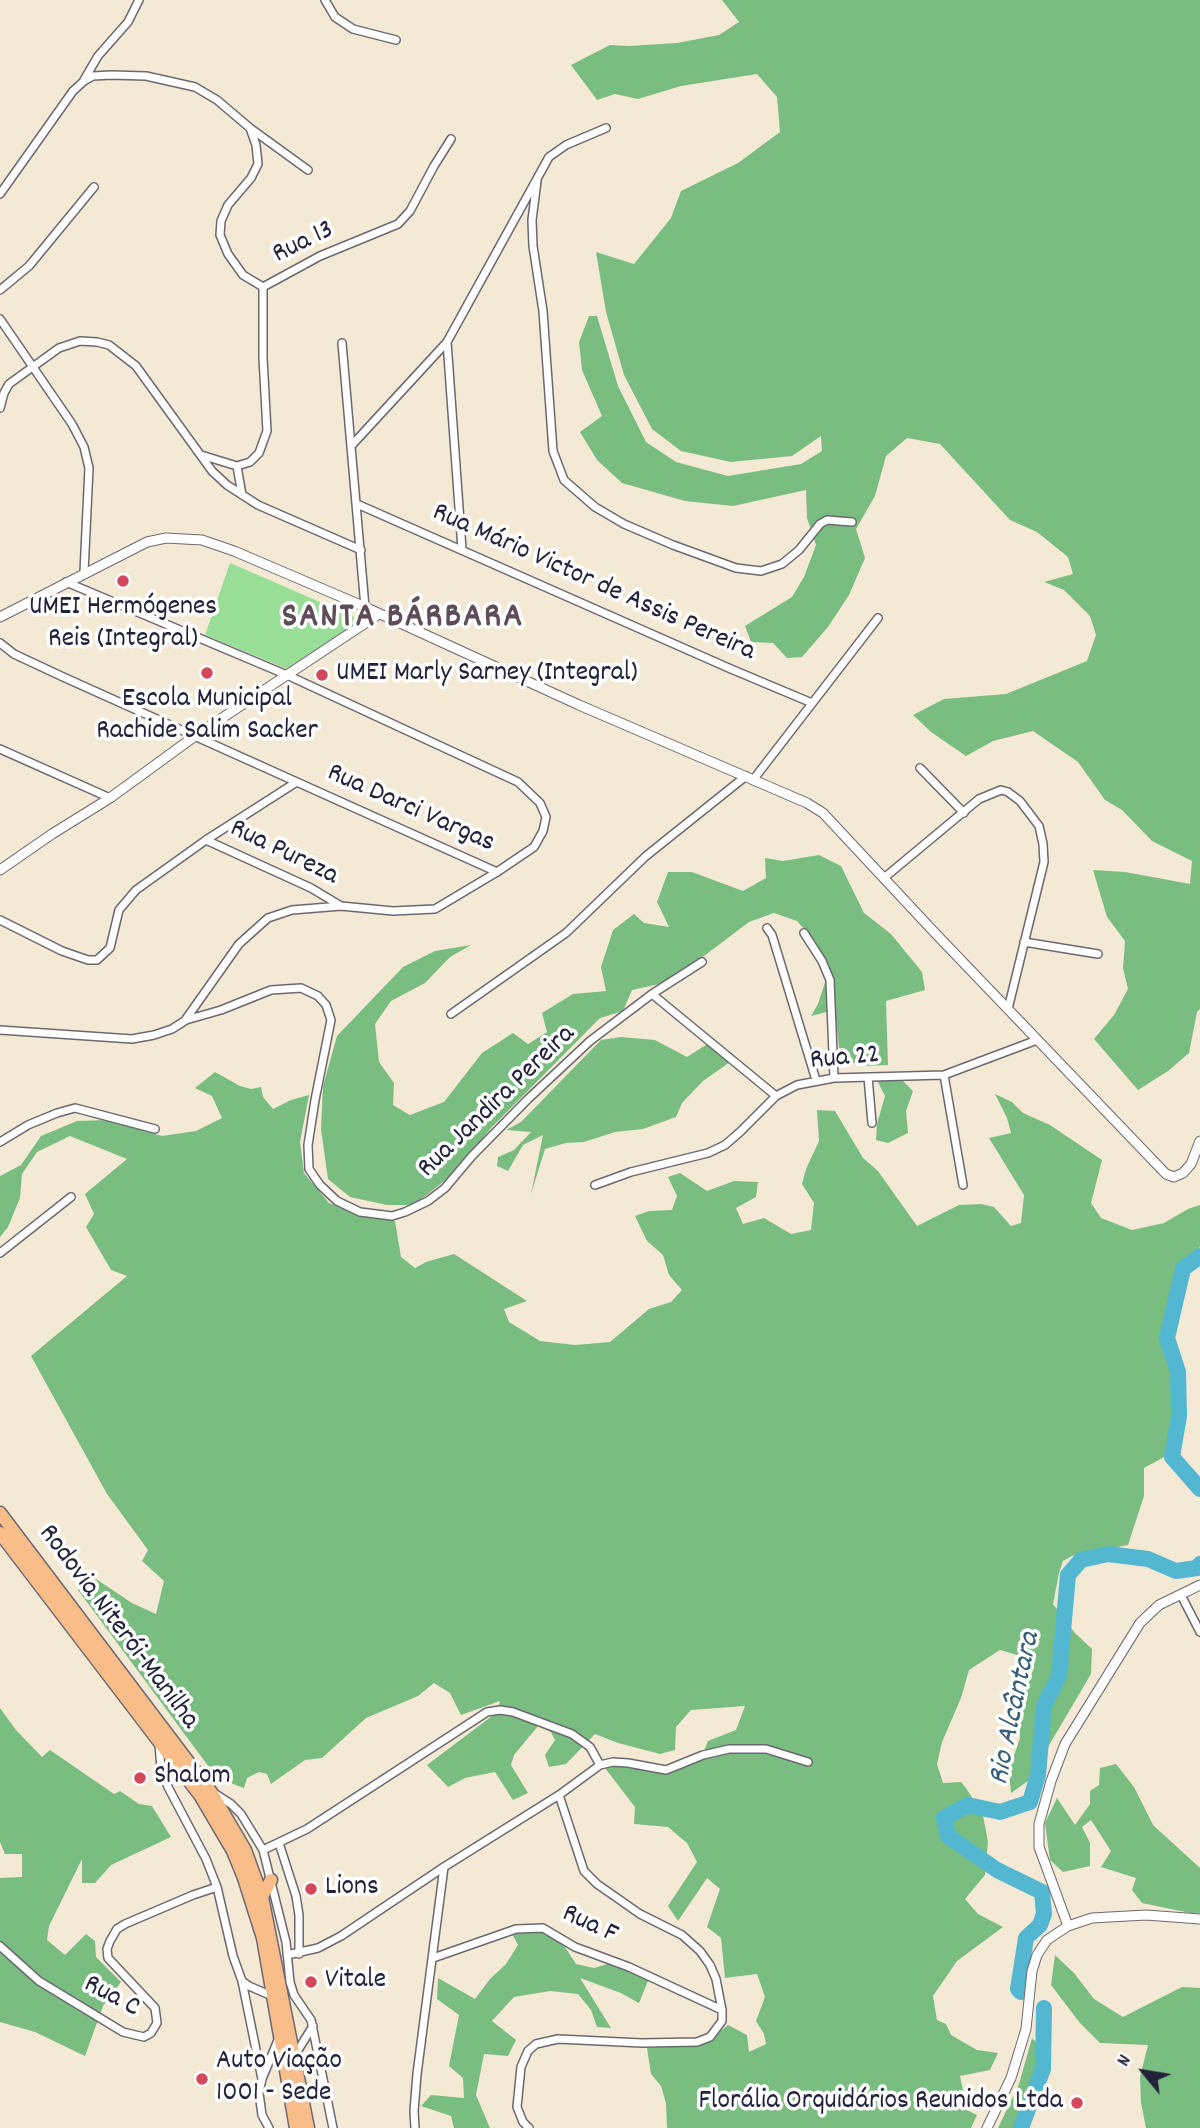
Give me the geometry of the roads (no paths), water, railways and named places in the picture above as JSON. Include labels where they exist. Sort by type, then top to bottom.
[{"type":"highway","name":"Rodovia Niterói-Manilha","points":[[0,1513],[211,1792],[245,1850],[262,1897],[285,1983],[294,2056],[308,2128]]},
{"type":"highway","name":"Rodovia Niterói-Manilha","points":[[0,1533],[200,1795],[233,1851],[263,1938],[296,2128]]},
{"type":"highway","points":[[262,1897],[271,1880]]},
{"type":"street","points":[[0,194],[84,81],[98,56],[128,22],[139,0]]},
{"type":"street","points":[[325,0],[335,17],[353,29],[396,40]]},
{"type":"street","points":[[84,81],[93,76],[146,76],[195,88],[217,100],[308,170]]},
{"type":"street","points":[[250,128],[256,145],[258,164],[251,178],[228,205],[221,221],[220,235],[228,254],[243,275],[263,288]]},
{"type":"street","points":[[352,445],[447,342],[549,157],[566,145],[606,128]]},
{"type":"street","name":"Rua 13","points":[[237,466],[250,462],[259,453],[267,432],[263,288],[320,256],[398,224],[411,211],[451,139]]},
{"type":"street","points":[[537,181],[532,220],[533,246],[542,312],[553,451],[564,480],[595,507],[624,524],[736,568],[761,571],[782,564],[799,550],[820,524],[827,520],[852,522]]},
{"type":"street","points":[[0,290],[29,266],[94,187]]},
{"type":"street","points":[[0,319],[72,424],[84,447],[89,468],[85,572]]},
{"type":"street","points":[[0,408],[6,388],[59,348],[80,341],[109,345],[136,366],[212,471],[242,496],[361,550]]},
{"type":"street","points":[[447,342],[462,549]]},
{"type":"street","points":[[342,343],[365,607]]},
{"type":"street","points":[[200,455],[237,466],[242,496]]},
{"type":"street","name":"Rua Mário Victor de Assis Pereira","points":[[358,503],[731,670],[812,703]]},
{"type":"street","points":[[0,617],[147,542],[186,538],[234,551],[365,607],[823,813],[1166,1174],[1174,1177],[1182,1173],[1191,1164],[1200,1142]]},
{"type":"street","points":[[65,582],[287,675]]},
{"type":"street","points":[[0,870],[379,614]]},
{"type":"street","points":[[451,1014],[566,933],[646,856],[750,778],[878,618]]},
{"type":"street","name":"Rua Darci Vargas","points":[[0,643],[14,654],[49,671],[497,872],[534,846],[543,831],[546,817],[540,803],[518,782],[287,675]]},
{"type":"street","points":[[0,749],[110,798]]},
{"type":"street","points":[[920,768],[964,813]]},
{"type":"street","points":[[0,920],[62,951],[88,960],[97,960],[110,948],[119,909],[127,900],[206,840],[295,783]]},
{"type":"street","points":[[884,878],[979,799],[1001,790],[1020,801],[1038,826],[1044,862],[1008,1009]]},
{"type":"street","name":"Rua Pureza","points":[[206,840],[312,888],[341,906]]},
{"type":"street","points":[[186,1020],[239,944],[268,919],[292,909],[341,906],[393,911],[435,909],[497,872]]},
{"type":"street","points":[[768,928],[816,1080]]},
{"type":"street","points":[[804,933],[822,961],[830,980],[834,1078]]},
{"type":"street","points":[[1024,942],[1098,954]]},
{"type":"street","name":"Rua Jandira Pereira","points":[[0,1030],[132,1039],[172,1029],[186,1020],[221,1010],[271,990],[301,988],[318,996],[326,1005],[331,1020],[331,1032],[315,1100],[308,1145],[309,1169],[337,1202],[359,1212],[392,1216],[428,1201],[446,1188],[472,1156],[590,1041],[652,994],[702,962]]},
{"type":"street","points":[[652,994],[776,1096]]},
{"type":"street","name":"Rua 22","points":[[595,1185],[631,1171],[680,1161],[717,1149],[740,1132],[776,1096],[797,1085],[834,1078],[944,1075],[1037,1040]]},
{"type":"street","points":[[944,1075],[963,1185]]},
{"type":"street","points":[[868,1077],[872,1124]]},
{"type":"street","points":[[0,1142],[28,1125],[75,1108],[155,1129]]},
{"type":"street","points":[[0,1253],[71,1197]]},
{"type":"street","points":[[1068,1926],[1038,1847],[1039,1824],[1065,1744],[1140,1623],[1159,1605],[1200,1585]]},
{"type":"street","points":[[1181,1595],[1200,1632]]},
{"type":"street","points":[[263,1850],[307,1829],[487,1712],[513,1712],[572,1734],[590,1747],[600,1765]]},
{"type":"street","points":[[159,1741],[161,1768],[168,1787],[206,1859],[217,1887],[233,1956],[242,1981],[262,2079]]},
{"type":"street","points":[[287,1955],[318,1948],[341,1936],[559,1795],[600,1765],[628,1763],[666,1770],[703,1755],[729,1749],[766,1749],[808,1762]]},
{"type":"street","points":[[211,1792],[231,1804],[241,1814],[263,1850],[286,1942],[285,1983],[309,2014],[313,2026],[333,2128]]},
{"type":"street","name":"Rua F","points":[[559,1795],[584,1871],[597,1884],[640,1913],[682,1935],[700,1951],[716,1979],[722,2010]]},
{"type":"street","points":[[279,1843],[296,1896],[299,1954]]},
{"type":"street","points":[[415,2128],[417,2074],[444,1867]]},
{"type":"street","name":"Rua C","points":[[0,1946],[39,1981],[123,2032],[144,2037],[151,2033],[157,2023],[155,2008],[108,1958],[110,1941],[117,1929],[125,1924],[217,1887]]},
{"type":"street","points":[[987,2128],[1011,2078],[1026,2029],[1032,1971],[1037,1955],[1047,1940],[1068,1926],[1092,1918],[1116,1915],[1200,1919]]},
{"type":"street","name":"Rua F","points":[[433,1958],[516,1929],[543,1928],[576,1947],[629,1967],[722,2010]]},
{"type":"street","points":[[242,1981],[272,1996]]},
{"type":"street","points":[[529,2128],[523,2122],[517,2107],[521,2067],[528,2050],[536,2044],[558,2039],[642,2043],[697,2042],[710,2037],[716,2030],[722,2021],[722,2010]]},
{"type":"street","points":[[294,2056],[313,2026]]},
{"type":"street","points":[[269,2128],[259,2103],[262,2079],[280,2037]]},
{"type":"waterway","name":"Rio Alcântara","points":[[1200,1256],[1183,1269],[1167,1338],[1178,1372],[1179,1416],[1172,1457],[1200,1489]]},
{"type":"waterway","name":"Rio Alcântara","points":[[1021,1992],[1018,1989],[1026,1938],[1040,1925],[1044,1914],[1042,1892],[997,1870],[948,1836],[944,1818],[968,1805],[1000,1812],[1030,1802],[1038,1775],[1044,1706],[1059,1676],[1068,1575],[1081,1560],[1108,1554],[1148,1559],[1176,1571],[1197,1568],[1200,1564]]},
{"type":"waterway","name":"Rio Alcântara","points":[[1021,2128],[1043,2069],[1044,2008]]},
{"type":"place","name":"UMEI Hermógenes Reis (Integral)","points":[[123,581]]},
{"type":"place","name":"Escola Municipal Rachide Salim Sacker","points":[[207,673]]},
{"type":"place","name":"UMEI Marly Sarney (Integral)","points":[[322,675]]},
{"type":"place","name":"Shalom","points":[[140,1778]]},
{"type":"place","name":"Lions","points":[[311,1889]]},
{"type":"place","name":"Vitale","points":[[311,1982]]},
{"type":"place","name":"Auto Viação 1001 - Sede","points":[[202,2079]]},
{"type":"place","name":"Florália Orquidários Reunidos Ltda","points":[[1077,2103]]},
{"type":"district","name":"SANTA BÁRBARA","points":[[403,620]]}]
